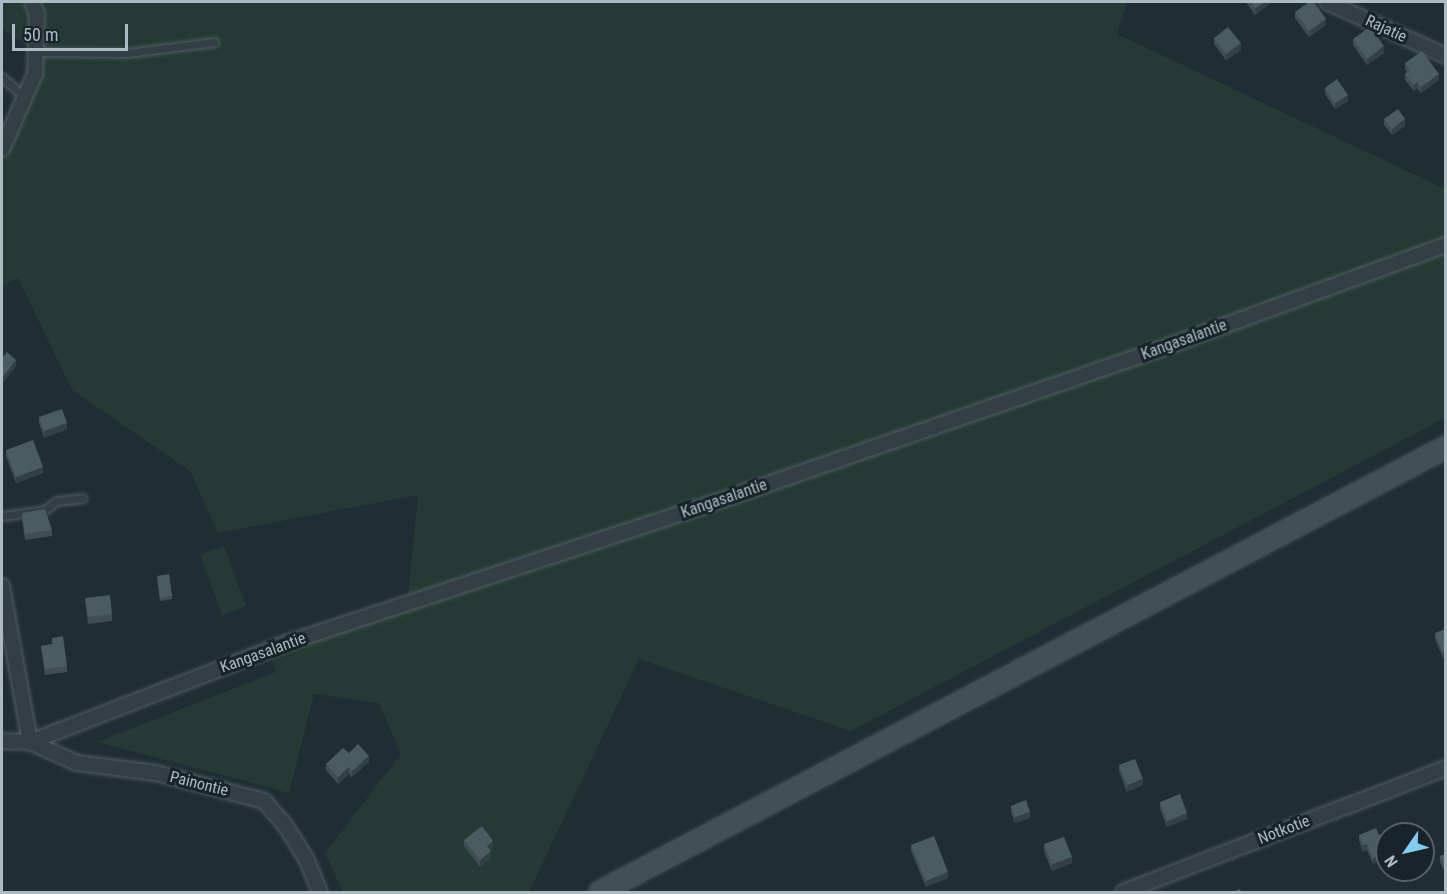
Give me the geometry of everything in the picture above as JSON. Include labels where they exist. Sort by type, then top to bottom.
[{"type":"main road","points":[[600,892],[1446,447]]},
{"type":"street","points":[[2,149],[35,74],[37,14],[32,2]]},
{"type":"street","name":"Rajatie","points":[[1327,2],[1446,57]]},
{"type":"street","name":"Kangasalantie","points":[[2,741],[30,742],[281,645],[758,488],[1171,345],[1446,245]]},
{"type":"street","points":[[2,586],[30,742]]},
{"type":"street","name":"Painontie","points":[[30,742],[77,763],[156,773],[264,801],[285,825],[306,858],[320,892]]},
{"type":"street","name":"Notkotie","points":[[1123,892],[1446,768]]},
{"type":"lane","points":[[37,52],[127,53],[214,42]]},
{"type":"lane","points":[[2,77],[25,98]]},
{"type":"lane","points":[[2,516],[45,510],[56,501],[83,498]]},
{"type":"green space","points":[[2,2],[1127,2],[1117,34],[1445,189],[1445,418],[851,731],[639,659],[529,892],[343,892],[325,853],[401,754],[379,703],[314,694],[289,793],[97,742],[276,672],[270,656],[407,604],[418,495],[218,533],[190,471],[72,390],[18,278],[2,286],[2,151],[37,52],[2,29]]},
{"type":"green space","points":[[224,546],[246,606],[222,615],[200,555]]},
{"type":"building","points":[[1250,2],[1265,2],[1255,8]]},
{"type":"building","points":[[1309,2],[1314,2],[1326,19],[1309,31],[1295,12]]},
{"type":"building","points":[[1228,27],[1241,43],[1226,54],[1214,38]]},
{"type":"building","points":[[1370,27],[1384,46],[1367,59],[1353,39]]},
{"type":"building","points":[[1422,51],[1439,74],[1421,87],[1417,82],[1414,85],[1405,74],[1410,70],[1405,63]]},
{"type":"building","points":[[1337,79],[1348,95],[1335,103],[1325,88]]},
{"type":"building","points":[[1398,109],[1405,119],[1392,129],[1384,119]]},
{"type":"building","points":[[7,352],[16,360],[2,378],[2,358]]},
{"type":"building","points":[[62,409],[67,423],[44,431],[39,417]]},
{"type":"building","points":[[33,440],[43,467],[16,477],[6,450]]},
{"type":"building","points":[[45,509],[52,530],[25,534],[22,513]]},
{"type":"building","points":[[169,574],[172,596],[160,598],[157,576]]},
{"type":"building","points":[[110,595],[112,614],[88,617],[85,598]]},
{"type":"building","points":[[1446,629],[1446,651],[1443,652],[1435,633]]},
{"type":"building","points":[[63,636],[67,666],[45,669],[41,646],[53,644],[52,638]]},
{"type":"building","points":[[358,744],[369,756],[352,771],[349,767],[338,777],[326,764],[343,748],[349,753]]},
{"type":"building","points":[[1135,759],[1143,779],[1127,785],[1119,765]]},
{"type":"building","points":[[1180,794],[1187,813],[1167,821],[1160,802]]},
{"type":"building","points":[[1026,800],[1030,812],[1015,817],[1011,806]]},
{"type":"building","points":[[482,826],[493,841],[487,846],[491,851],[480,860],[464,840]]},
{"type":"building","points":[[1375,828],[1375,857],[1373,858],[1367,844],[1363,845],[1359,835]]},
{"type":"building","points":[[934,836],[948,872],[926,881],[911,845]]},
{"type":"building","points":[[1064,837],[1072,857],[1052,864],[1044,844]]},
{"type":"building","points":[[1446,854],[1446,869],[1440,856]]}]
